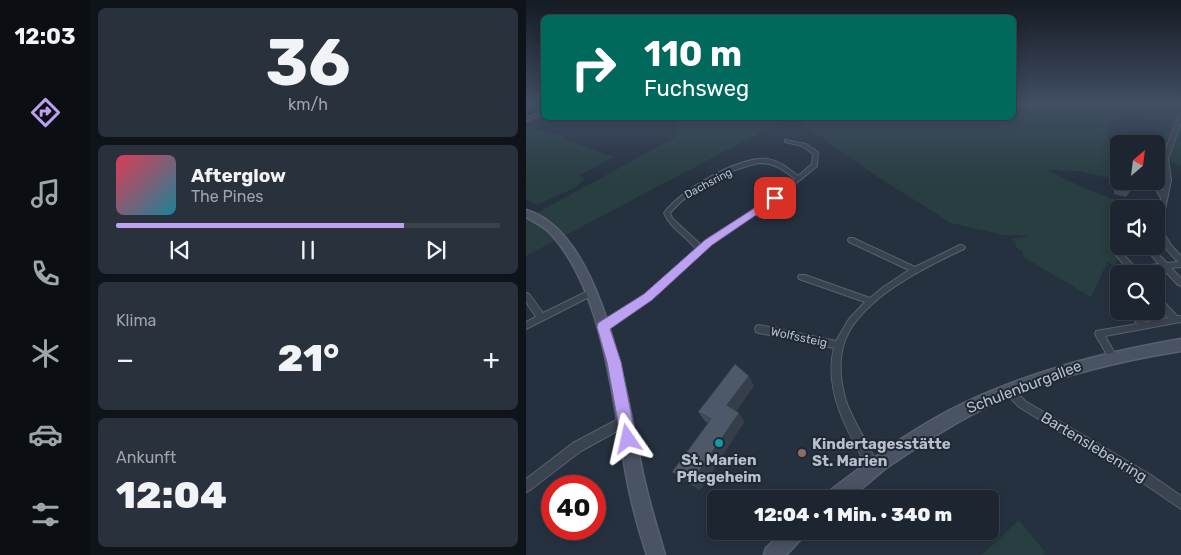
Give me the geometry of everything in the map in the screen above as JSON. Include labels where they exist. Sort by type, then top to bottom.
[{"type":"street","points":[[1164,198],[1168,180],[1165,158],[1175,130]]},
{"type":"street","points":[[603,327],[648,297],[700,249],[799,179],[815,165],[816,153],[804,145],[787,141]]},
{"type":"street","name":"Dachsring","points":[[700,249],[694,240],[670,220],[668,213],[678,200],[706,182],[754,160],[770,160],[799,179]]},
{"type":"street","points":[[1159,190],[1164,198]]},
{"type":"street","points":[[526,213],[539,218],[565,242],[580,267],[603,327],[614,362],[642,508],[656,555]]},
{"type":"street","points":[[851,240],[915,270]]},
{"type":"street","points":[[1165,245],[1179,259]]},
{"type":"street","name":"Wolfssteig","points":[[873,466],[841,397],[836,360],[839,345],[849,328],[871,301],[915,270],[962,247]]},
{"type":"street","points":[[1120,255],[1129,265]]},
{"type":"street","points":[[1155,255],[1164,265]]},
{"type":"street","points":[[1165,266],[1181,264]]},
{"type":"street","points":[[1165,266],[1181,283]]},
{"type":"street","points":[[802,277],[871,301]]},
{"type":"street","points":[[526,326],[590,293]]},
{"type":"street","points":[[526,296],[541,317]]},
{"type":"street","points":[[1165,308],[1178,320]]},
{"type":"street","points":[[1139,320],[1144,326]]},
{"type":"street","points":[[1114,357],[1098,334],[1178,320]]},
{"type":"street","name":"Wolfssteig","points":[[759,329],[839,345]]},
{"type":"street","name":"Schulenburgallee","points":[[844,490],[873,466],[916,436],[957,412],[1051,374],[1114,357],[1181,345]]},
{"type":"street","name":"Bartenslebenring","points":[[1009,390],[1022,404],[1147,479],[1181,503]]},
{"type":"street","points":[[526,486],[577,447],[624,421]]},
{"type":"street","points":[[772,555],[788,540]]},
{"type":"green space","points":[[526,130],[541,130],[564,136],[562,138],[613,157],[579,176],[585,179],[574,188],[537,205],[526,199]]},
{"type":"green space","points":[[682,130],[765,130],[526,256],[526,219],[672,139],[679,134],[675,133]]},
{"type":"green space","points":[[811,130],[1108,130],[1110,178],[1078,171],[1047,170],[1088,190],[1117,200],[1110,200],[1110,255],[1119,255],[1115,265],[1104,261],[1107,263],[1091,297],[1022,256],[1023,252],[1015,246],[1016,243],[1012,239],[1029,236],[1003,235],[951,223],[878,177]]},
{"type":"green space","points":[[1166,130],[1181,130],[1181,166],[1165,160],[1164,135]]},
{"type":"green space","points":[[1019,520],[1045,552],[1042,555],[981,555]]},
{"type":"building","points":[[735,364],[749,376],[727,405],[739,413],[691,483],[672,472],[711,419],[698,412]]},
{"type":"place","name":"St. Marien Pflegeheim","points":[[719,443]]},
{"type":"place","name":"Kindertagesstätte St. Marien","points":[[802,453]]},
{"type":"route","points":[[628,439],[614,362],[603,327],[648,297],[708,242],[775,198]]}]
